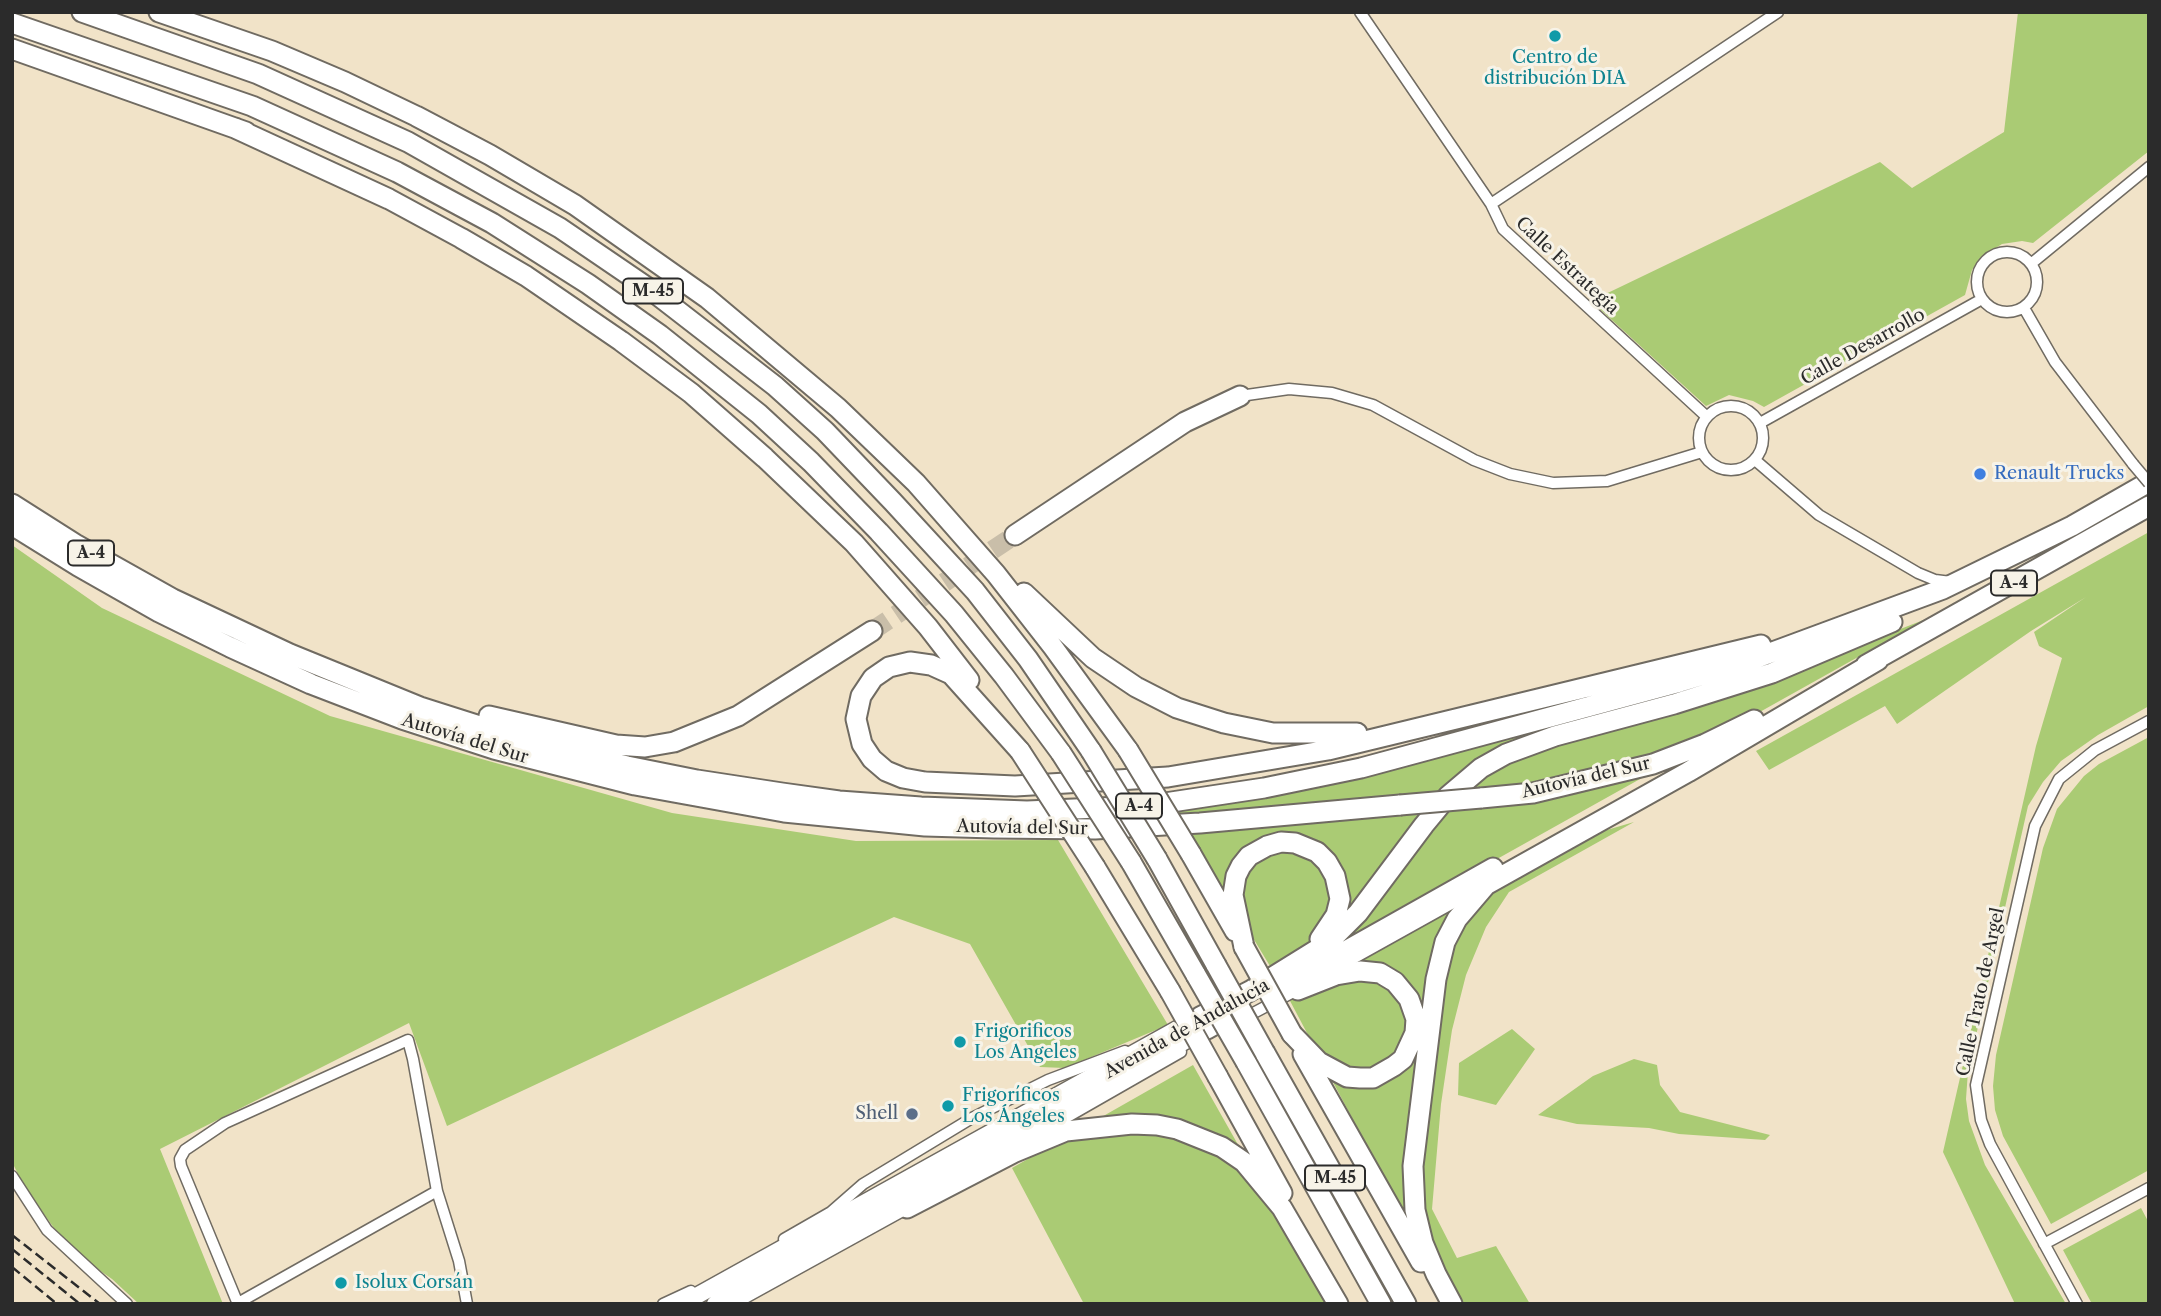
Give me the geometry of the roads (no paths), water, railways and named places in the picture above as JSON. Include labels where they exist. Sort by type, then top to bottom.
[{"type":"highway","name":"M-45","points":[[82,12],[258,74],[408,142],[560,228],[651,290],[775,386],[825,431],[975,591],[1028,659],[1091,751],[1157,859],[1406,1304]]},
{"type":"highway","points":[[159,12],[272,51],[345,82],[490,155],[575,205],[707,298],[789,364],[916,483],[973,546],[1128,750],[1191,854],[1444,1304]]},
{"type":"highway","name":"M-45","points":[[12,23],[252,106],[397,172],[480,217],[588,285],[660,335],[760,414],[879,532],[954,614],[1061,753],[1131,862],[1381,1304]]},
{"type":"highway","points":[[12,48],[391,182],[588,285]]},
{"type":"highway","points":[[235,128],[389,199],[505,263],[621,341],[691,393],[765,458],[854,543],[928,627],[1020,751],[1095,867],[1170,991],[1344,1304]]},
{"type":"highway","points":[[1015,535],[1185,422],[1240,396]]},
{"type":"highway","name":"Autovía del Sur","points":[[12,504],[75,544],[173,599],[290,653],[420,707],[560,750],[697,780],[839,801],[982,810],[1076,810],[1212,798],[1361,768],[1604,704],[1743,663],[1956,583],[2072,526],[2149,483]]},
{"type":"highway","name":"Autovía del Sur","points":[[12,525],[159,612],[230,648],[311,684],[402,719],[494,749],[635,785],[797,814],[925,826],[1095,828],[1200,823],[1533,793],[1653,764],[1705,744],[1878,660],[2149,506]]},
{"type":"highway","points":[[1203,1023],[1329,942],[1358,913],[1448,796],[1481,768],[1506,754],[1555,736],[1674,704],[1772,673],[1949,596],[2072,526]]},
{"type":"highway","points":[[973,546],[1093,658],[1136,687],[1177,708],[1224,723],[1273,733],[1343,735],[1428,725]]},
{"type":"highway","points":[[1020,751],[951,674],[931,665],[910,662],[888,667],[873,678],[862,696],[856,719],[862,744],[872,759],[886,771],[903,778],[925,782],[1015,786],[1168,777],[1328,750],[1745,649],[1808,631],[1893,600],[1923,597]]},
{"type":"highway","points":[[343,675],[481,715],[616,746],[645,747],[674,742],[738,716],[872,631]]},
{"type":"highway","points":[[1452,1304],[1423,1243],[1415,1210],[1413,1166],[1440,961],[1457,919],[1486,885],[1878,660]]},
{"type":"highway","points":[[1203,1023],[1622,796],[1777,720]]},
{"type":"highway","points":[[1203,1023],[1246,985],[1305,951],[1327,930],[1336,915],[1340,899],[1335,876],[1317,852],[1295,842],[1281,842],[1248,856],[1241,866],[1233,895],[1244,947]]},
{"type":"highway","points":[[1292,1034],[1326,1067],[1347,1077],[1360,1078],[1373,1077],[1403,1059],[1415,1032],[1416,1019],[1409,999],[1395,982],[1380,973],[1360,971],[1336,975],[1297,990]]},
{"type":"highway","points":[[907,1208],[1013,1153],[1066,1131],[1132,1124],[1177,1129],[1222,1147],[1244,1161],[1282,1208],[1338,1304]]},
{"type":"main road","name":"Avenida de Andalucía","points":[[686,1298],[799,1239],[1164,1036],[1203,1023]]},
{"type":"main road","name":"Avenida de Andalucía","points":[[715,1304],[1203,1023]]},
{"type":"street","name":"Calle Estrategia","points":[[1360,12],[1491,204],[1503,229],[1707,417]]},
{"type":"street","points":[[1491,204],[1778,12]]},
{"type":"street","points":[[2032,263],[2149,167]]},
{"type":"street","points":[[2004,251],[2024,256],[2032,263],[2038,283],[2036,293],[2024,308],[2005,313],[1988,306],[1982,299],[1977,279],[1986,260],[2004,251]]},
{"type":"street","name":"Calle Desarrollo","points":[[1760,423],[1982,299]]},
{"type":"street","points":[[2024,308],[2054,362],[2149,483]]},
{"type":"street","points":[[1240,396],[1289,389],[1332,393],[1373,405],[1474,460],[1498,470],[1553,483],[1606,481],[1702,452]]},
{"type":"street","points":[[1738,406],[1751,413],[1760,423],[1764,439],[1755,460],[1734,469],[1723,468],[1710,461],[1702,452],[1700,428],[1707,417],[1725,407],[1738,406]]},
{"type":"street","points":[[1755,460],[1819,515],[1854,537],[1918,573],[1956,583]]},
{"type":"street","name":"Calle Trato de Argel","points":[[2077,1304],[1990,1144],[1976,1097],[1979,1068],[2035,826],[2059,779],[2095,750],[2149,721]]},
{"type":"street","name":"Avenida de Andalucía","points":[[734,1304],[1213,1034],[1486,885]]},
{"type":"street","points":[[799,1239],[863,1184],[972,1118],[1048,1080],[1164,1036]]},
{"type":"street","points":[[437,1191],[238,1303],[180,1159],[185,1150],[235,1118],[408,1040],[437,1191],[459,1261],[467,1304]]},
{"type":"street","points":[[12,1176],[47,1230],[127,1304]]},
{"type":"street","points":[[2044,1244],[2149,1188]]},
{"type":"street","points":[[663,1304],[686,1298],[831,1212]]},
{"type":"tunnel","points":[[872,631],[1015,535]]},
{"type":"railway","points":[[12,1235],[100,1304]]},
{"type":"railway","points":[[12,1249],[80,1304]]},
{"type":"railway","points":[[12,1267],[57,1304]]},
{"type":"place","name":"Centro de distribución DIA","points":[[1555,36]]},
{"type":"place","name":"Renault Trucks","points":[[1980,474]]},
{"type":"place","name":"Frigorificos Los Angeles","points":[[960,1042]]},
{"type":"place","name":"Frigoríficos Los Ángeles","points":[[948,1106]]},
{"type":"place","name":"Shell","points":[[912,1114]]},
{"type":"place","name":"Isolux Corsán","points":[[341,1283]]}]
